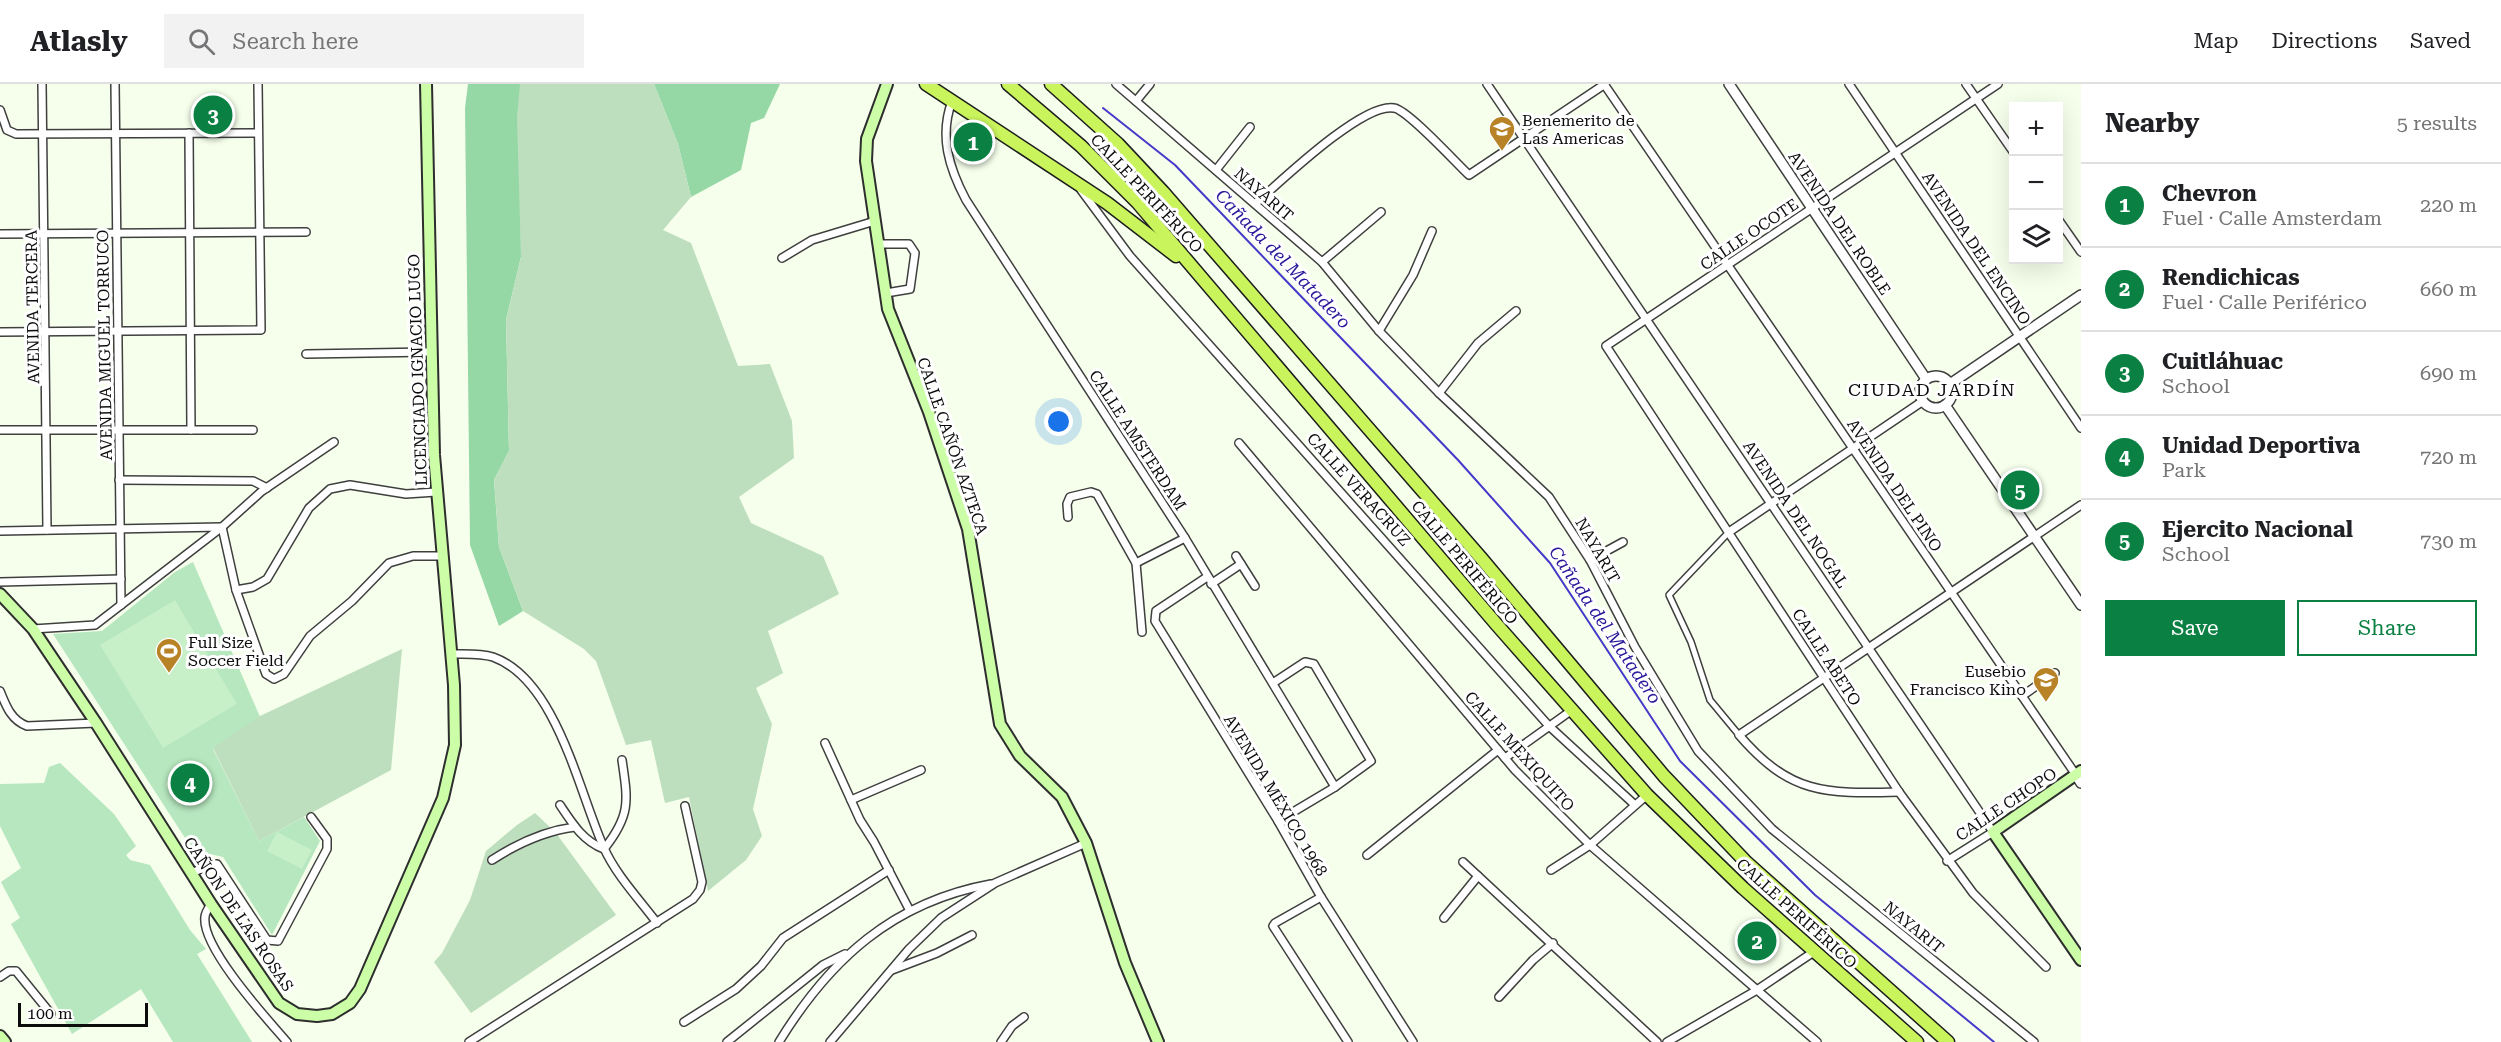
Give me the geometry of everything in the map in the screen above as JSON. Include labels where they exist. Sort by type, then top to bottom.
[{"type":"highway","points":[[927,84],[1075,181],[1198,273]]},
{"type":"highway","name":"CALLE PERIFÉRICO","points":[[1008,84],[1104,166],[1198,273],[1497,626],[1647,795],[1743,888],[1917,1042]]},
{"type":"highway","name":"CALLE PERIFÉRICO","points":[[1051,84],[1068,97],[1163,192],[1481,558],[1664,776],[1745,861],[1948,1042]]},
{"type":"highway","points":[[1057,84],[1068,97]]},
{"type":"main road","name":"LICENCIADO IGNACIO LUGO","points":[[426,84],[430,352],[436,492],[452,654]]},
{"type":"main road","name":"CALLE CAÑÓN AZTECA","points":[[887,84],[867,139],[868,184],[886,293],[896,333],[929,412],[968,529],[1000,724],[1020,756],[1062,797],[1086,843],[1125,963],[1158,1042]]},
{"type":"main road","name":"CAÑON DE LAS ROSAS","points":[[0,594],[33,629],[96,723],[211,904],[279,1003],[297,1014],[317,1017],[332,1014],[350,1003],[360,989],[443,798],[455,745],[452,654]]},
{"type":"main road","name":"CALLE CHOPO","points":[[1993,832],[2079,777]]},
{"type":"main road","name":"AVENIDA DEL NOGAL","points":[[1993,832],[2081,960]]},
{"type":"main road","points":[[0,1036],[5,1042]]},
{"type":"street","name":"AVENIDA TERCERA","points":[[42,84],[47,530]]},
{"type":"street","name":"AVENIDA MIGUEL TORRUCO","points":[[115,84],[121,605]]},
{"type":"street","points":[[0,332],[261,330],[258,84]]},
{"type":"street","name":"NAYARIT","points":[[1116,84],[1322,262],[1379,331],[1439,393],[1549,496],[1590,560],[1635,647],[1698,751],[1772,828],[2034,1042]]},
{"type":"street","points":[[1136,101],[1150,84]]},
{"type":"street","name":"AVENIDA DEL NOGAL","points":[[1487,84],[1645,321],[1771,502],[1993,832]]},
{"type":"street","points":[[1256,203],[1317,149],[1348,126],[1383,108],[1402,111],[1469,175],[1605,84]]},
{"type":"street","name":"AVENIDA DEL PINO","points":[[1605,84],[2079,777]]},
{"type":"street","name":"AVENIDA DEL ROBLE","points":[[1729,84],[1926,379]]},
{"type":"street","name":"AVENIDA DEL ENCINO","points":[[1849,84],[2081,428]]},
{"type":"street","points":[[1966,84],[2009,147]]},
{"type":"street","name":"CALLE OCOTE","points":[[1606,346],[1998,84]]},
{"type":"street","name":"CALLE AMSTERDAM","points":[[952,101],[945,123],[946,147],[956,181],[966,201],[1185,538],[1335,788]]},
{"type":"street","points":[[0,110],[7,130],[16,134],[258,133]]},
{"type":"street","points":[[1216,170],[1250,127]]},
{"type":"street","points":[[189,133],[191,430]]},
{"type":"street","name":"CALLE VERACRUZ","points":[[1075,181],[1130,256],[1549,726],[1635,805]]},
{"type":"street","points":[[1322,262],[1381,212]]},
{"type":"street","points":[[782,258],[812,240],[875,221]]},
{"type":"street","points":[[2063,226],[2081,252]]},
{"type":"street","points":[[1379,331],[1413,275],[1432,231]]},
{"type":"street","points":[[0,234],[306,232]]},
{"type":"street","points":[[879,244],[909,244],[915,253],[910,289],[886,293]]},
{"type":"street","points":[[1950,384],[2081,295]]},
{"type":"street","points":[[1439,393],[1479,344],[1516,311]]},
{"type":"street","name":"CALLE ABETO","points":[[1606,346],[1899,792],[1947,861],[1972,893],[2046,967]]},
{"type":"street","points":[[306,354],[430,352]]},
{"type":"street","points":[[1937,376],[1950,384],[1952,396],[1945,405],[1933,408],[1923,401],[1920,392],[1926,379],[1937,376]]},
{"type":"street","points":[[1899,792],[1862,793],[1808,788],[1772,769],[1739,735],[1710,700],[1691,642],[1669,596],[1729,532],[1923,401]]},
{"type":"street","points":[[1945,405],[2081,605]]},
{"type":"street","points":[[0,430],[253,430]]},
{"type":"street","points":[[33,629],[93,626],[222,527],[267,488],[334,442]]},
{"type":"street","name":"CALLE MEXIQUITO","points":[[1239,442],[1505,758],[1590,845],[1817,1042]]},
{"type":"street","points":[[119,480],[253,481],[260,482],[267,488]]},
{"type":"street","points":[[236,590],[253,587],[267,579],[309,508],[330,489],[350,486],[406,494],[436,492]]},
{"type":"street","points":[[1068,517],[1067,504],[1071,497],[1095,492],[1136,563],[1142,632]]},
{"type":"street","points":[[1739,735],[2081,505]]},
{"type":"street","points":[[0,531],[222,527]]},
{"type":"street","points":[[222,527],[236,590],[266,674],[274,679],[284,674],[310,636],[352,601],[389,563],[413,556],[442,556]]},
{"type":"street","points":[[1136,563],[1185,538]]},
{"type":"street","points":[[1590,560],[1623,542]]},
{"type":"street","points":[[1236,556],[1255,586]]},
{"type":"street","points":[[1209,580],[1241,564]]},
{"type":"street","points":[[0,582],[121,579]]},
{"type":"street","name":"AVENIDA MÉXICO 1968","points":[[1209,580],[1156,611],[1155,621],[1278,821],[1321,897],[1413,1042]]},
{"type":"street","points":[[452,654],[493,657],[521,676],[534,691],[572,758],[604,849],[657,923]]},
{"type":"street","points":[[1273,683],[1305,662],[1314,664],[1371,761],[1335,788],[1278,821]]},
{"type":"street","points":[[2022,696],[2055,673]]},
{"type":"street","points":[[0,691],[7,710],[27,726],[96,723]]},
{"type":"street","points":[[1505,758],[1572,710]]},
{"type":"street","points":[[825,742],[851,800],[910,911]]},
{"type":"street","points":[[1367,855],[1498,750]]},
{"type":"street","points":[[604,849],[625,818],[626,783],[622,760]]},
{"type":"street","points":[[851,800],[921,770]]},
{"type":"street","points":[[1551,870],[1590,845],[1647,795]]},
{"type":"street","points":[[560,805],[575,827],[589,841],[604,849]]},
{"type":"street","points":[[469,1042],[693,899],[700,890],[702,882],[685,806]]},
{"type":"street","points":[[192,873],[211,864],[217,864],[267,940],[279,941],[327,849],[327,839],[311,818]]},
{"type":"street","points":[[492,860],[525,841],[575,827]]},
{"type":"street","name":"CALLE CHOPO","points":[[1947,861],[1993,832]]},
{"type":"street","points":[[830,1042],[926,930],[995,883],[1086,843]]},
{"type":"street","points":[[1463,862],[1553,943],[1657,1042]]},
{"type":"street","points":[[684,1022],[736,988],[761,966],[783,938],[889,870]]},
{"type":"street","points":[[1444,918],[1478,876]]},
{"type":"street","points":[[727,1042],[823,965],[847,954],[910,911],[959,890],[995,883]]},
{"type":"street","points":[[1321,897],[1273,926],[1348,1042]]},
{"type":"street","points":[[211,904],[205,916],[206,929],[216,950],[244,992],[287,1042]]},
{"type":"street","points":[[892,970],[937,953],[972,935]]},
{"type":"street","points":[[1499,997],[1533,960],[1553,943]]},
{"type":"street","points":[[1667,1042],[1757,990],[1815,951]]},
{"type":"street","points":[[779,1042],[792,1021],[847,954]]},
{"type":"street","points":[[0,977],[9,971],[16,971],[51,1014]]},
{"type":"street","points":[[1001,1042],[1012,1026],[1024,1017]]},
{"type":"green space","points":[[468,84],[520,84],[521,257],[506,320],[509,451],[494,480],[499,547],[523,611],[499,626],[470,545],[465,108]]},
{"type":"green space","points":[[520,84],[654,84],[678,144],[691,197],[663,230],[691,243],[738,366],[770,364],[792,421],[794,458],[739,497],[751,523],[823,556],[839,594],[768,631],[783,673],[756,688],[772,724],[753,809],[762,836],[746,860],[708,891],[689,797],[665,803],[651,740],[626,745],[596,661],[584,649],[523,611],[499,547],[494,480],[509,451],[506,320],[521,257],[517,117]]},
{"type":"green space","points":[[654,84],[780,84],[764,118],[751,123],[741,170],[691,197],[678,144]]},
{"type":"green space","points":[[193,562],[260,717],[213,749],[259,841],[304,817],[320,841],[272,935],[223,857],[210,854],[198,858],[53,634],[102,631],[175,572]]},
{"type":"green space","name":"Full Size Soccer Field","points":[[175,600],[237,704],[163,748],[100,645]]},
{"type":"green space","points":[[402,649],[391,770],[259,841],[213,748],[260,716]]},
{"type":"green space","points":[[60,763],[114,814],[136,846],[126,855],[130,860],[150,865],[190,930],[206,949],[197,954],[252,1042],[173,1042],[141,989],[72,1034],[11,924],[20,918],[1,882],[21,868],[0,826],[0,784],[44,783],[49,767]]},
{"type":"green space","points":[[196,764],[209,784],[178,804],[165,785]]},
{"type":"green space","points":[[535,813],[556,833],[616,915],[471,1013],[434,962],[442,953],[470,900],[486,851]]},
{"type":"green space","points":[[277,832],[312,850],[302,869],[267,851]]},
{"type":"waterway","name":"Cañada del Matadero","points":[[1103,108],[1175,165],[1458,460],[1550,563],[1680,761],[1815,895],[1994,1042]]},
{"type":"place","name":"Cuitláhuac","points":[[213,115]]},
{"type":"place","name":"Chevron","points":[[973,142]]},
{"type":"place","name":"Benemerito de Las Americas","points":[[1502,152]]},
{"type":"place","name":"Ejercito Nacional","points":[[2020,490]]},
{"type":"place","name":"Full Size Soccer Field","points":[[169,674]]},
{"type":"place","name":"Eusebio Francisco Kino","points":[[2046,703]]},
{"type":"place","name":"Unidad Deportiva","points":[[190,783]]},
{"type":"place","name":"Rendichicas","points":[[1757,941]]},
{"type":"district","name":"CIUDAD JARDÍN","points":[[1932,390]]}]
